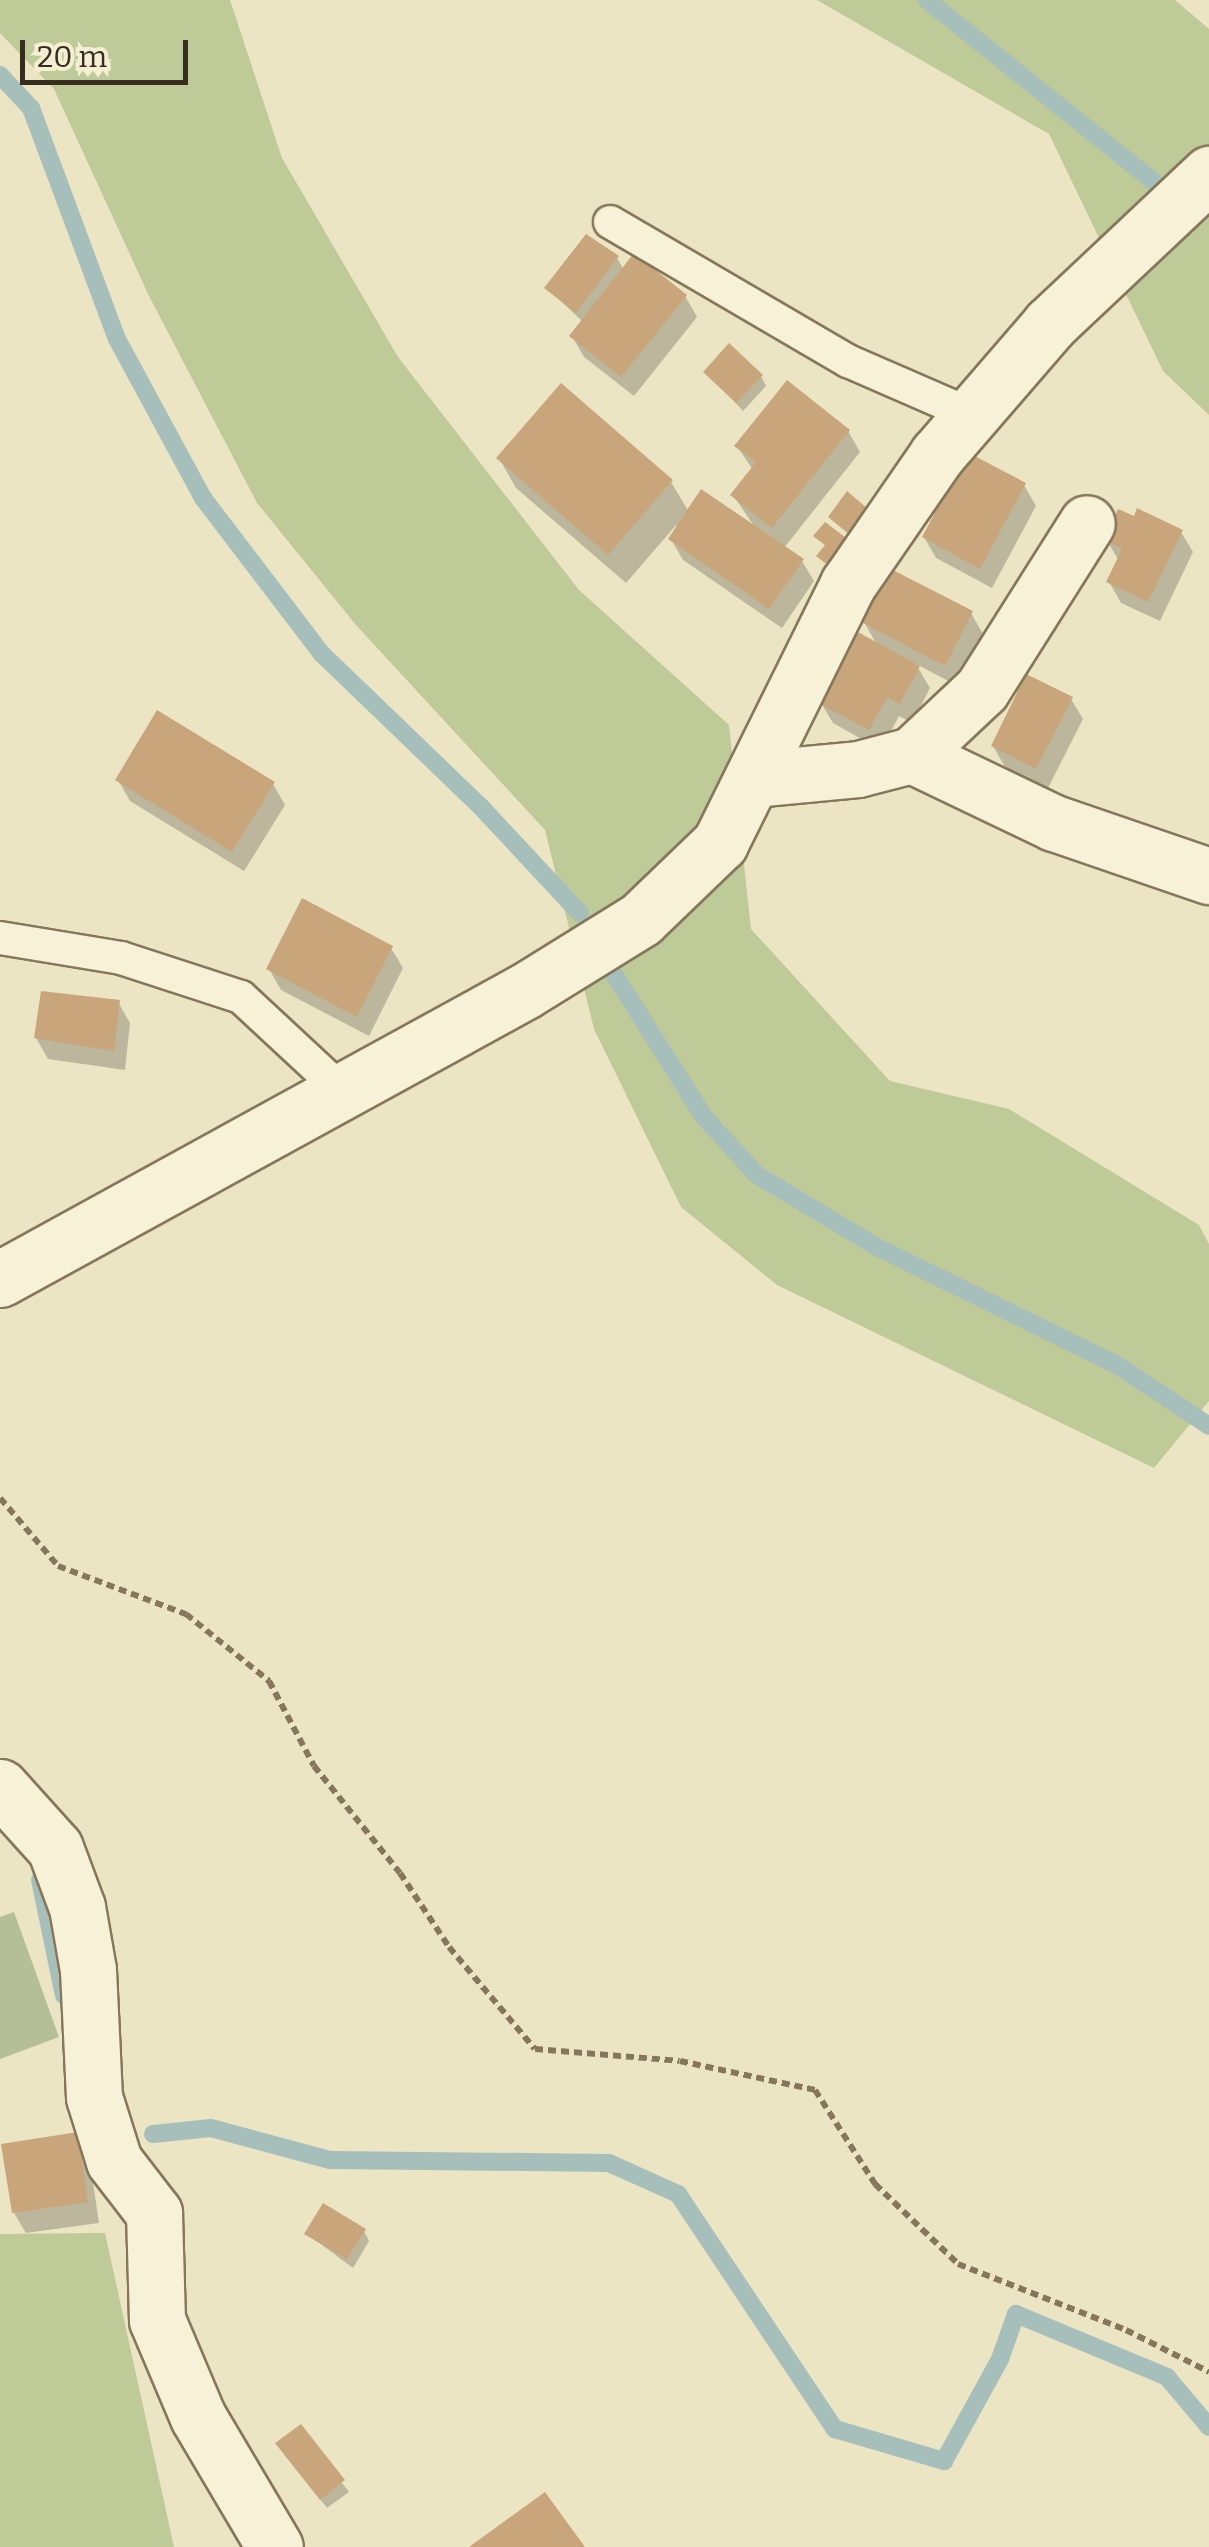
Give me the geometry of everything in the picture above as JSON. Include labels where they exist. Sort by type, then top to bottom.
[{"type":"street","points":[[0,1280],[525,991],[641,919],[720,842],[848,584],[972,415],[1050,324],[1209,174]]},
{"type":"street","points":[[754,779],[858,769],[912,755],[982,689],[1087,523]]},
{"type":"street","points":[[912,755],[1054,823],[1209,876]]},
{"type":"street","points":[[0,1787],[55,1848],[77,1907],[88,1970],[94,2097],[114,2161],[154,2213],[157,2320],[198,2417],[275,2547]]},
{"type":"lane","points":[[610,222],[848,361],[972,415]]},
{"type":"lane","points":[[0,938],[121,958],[241,997],[341,1090]]},
{"type":"path","points":[[0,1498],[58,1566],[186,1614],[270,1682],[324,1779],[400,1873],[449,1947],[536,2049],[680,2061],[815,2090],[875,2184],[958,2264],[1126,2330],[1209,2372]]},
{"type":"green space","points":[[0,0],[230,0],[282,158],[398,357],[579,590],[729,725],[751,929],[890,1081],[1009,1109],[1199,1225],[1209,1244],[1209,1401],[1154,1468],[777,1285],[681,1207],[594,1029],[545,830],[356,625],[257,503],[149,296],[54,89],[0,33]]},
{"type":"green space","points":[[817,0],[1175,0],[1209,29],[1209,415],[1163,371],[1049,134]]},
{"type":"green space","points":[[14,1912],[59,2037],[0,2059],[0,1917]]},
{"type":"green space","points":[[105,2233],[174,2547],[0,2547],[0,2234]]},
{"type":"building","points":[[586,234],[619,256],[576,313],[544,288]]},
{"type":"building","points":[[634,253],[687,295],[621,377],[569,336]]},
{"type":"building","points":[[729,343],[763,375],[736,403],[703,372]]},
{"type":"building","points":[[787,380],[850,430],[772,528],[730,495],[756,462],[734,446]]},
{"type":"building","points":[[561,383],[673,480],[608,555],[496,458]]},
{"type":"building","points":[[967,452],[1026,483],[980,569],[922,537]]},
{"type":"building","points":[[701,489],[804,559],[769,609],[668,539]]},
{"type":"building","points":[[847,491],[868,509],[850,535],[828,517]]},
{"type":"building","points":[[1137,508],[1183,530],[1148,602],[1106,582],[1122,549],[1103,539],[1118,509],[1134,516]]},
{"type":"building","points":[[825,522],[849,540],[829,566],[816,556],[825,545],[813,536]]},
{"type":"building","points":[[889,568],[973,611],[945,666],[861,622]]},
{"type":"building","points":[[856,631],[920,666],[900,704],[887,697],[869,730],[818,703]]},
{"type":"building","points":[[1026,674],[1073,697],[1036,769],[991,746]]},
{"type":"building","points":[[157,710],[275,782],[232,852],[115,780]]},
{"type":"building","points":[[302,898],[393,946],[357,1017],[266,969]]},
{"type":"building","points":[[41,991],[120,1000],[114,1051],[34,1038]]},
{"type":"building","points":[[78,2132],[88,2202],[12,2213],[1,2144]]},
{"type":"building","points":[[323,2203],[366,2229],[347,2259],[304,2234]]},
{"type":"building","points":[[301,2424],[345,2480],[320,2500],[275,2443]]},
{"type":"building","points":[[545,2492],[585,2547],[469,2547]]},
{"type":"waterway","points":[[927,0],[1157,184]]},
{"type":"waterway","points":[[0,75],[31,108],[117,339],[203,498],[322,654],[481,807],[580,913]]},
{"type":"waterway","points":[[612,971],[704,1117],[757,1175],[877,1247],[1117,1365],[1209,1426]]},
{"type":"waterway","points":[[40,1880],[64,1996]]},
{"type":"waterway","points":[[153,2134],[211,2128],[330,2160],[609,2163],[678,2194],[835,2429],[944,2461],[1000,2359],[1016,2314],[1167,2377],[1209,2427]]}]
